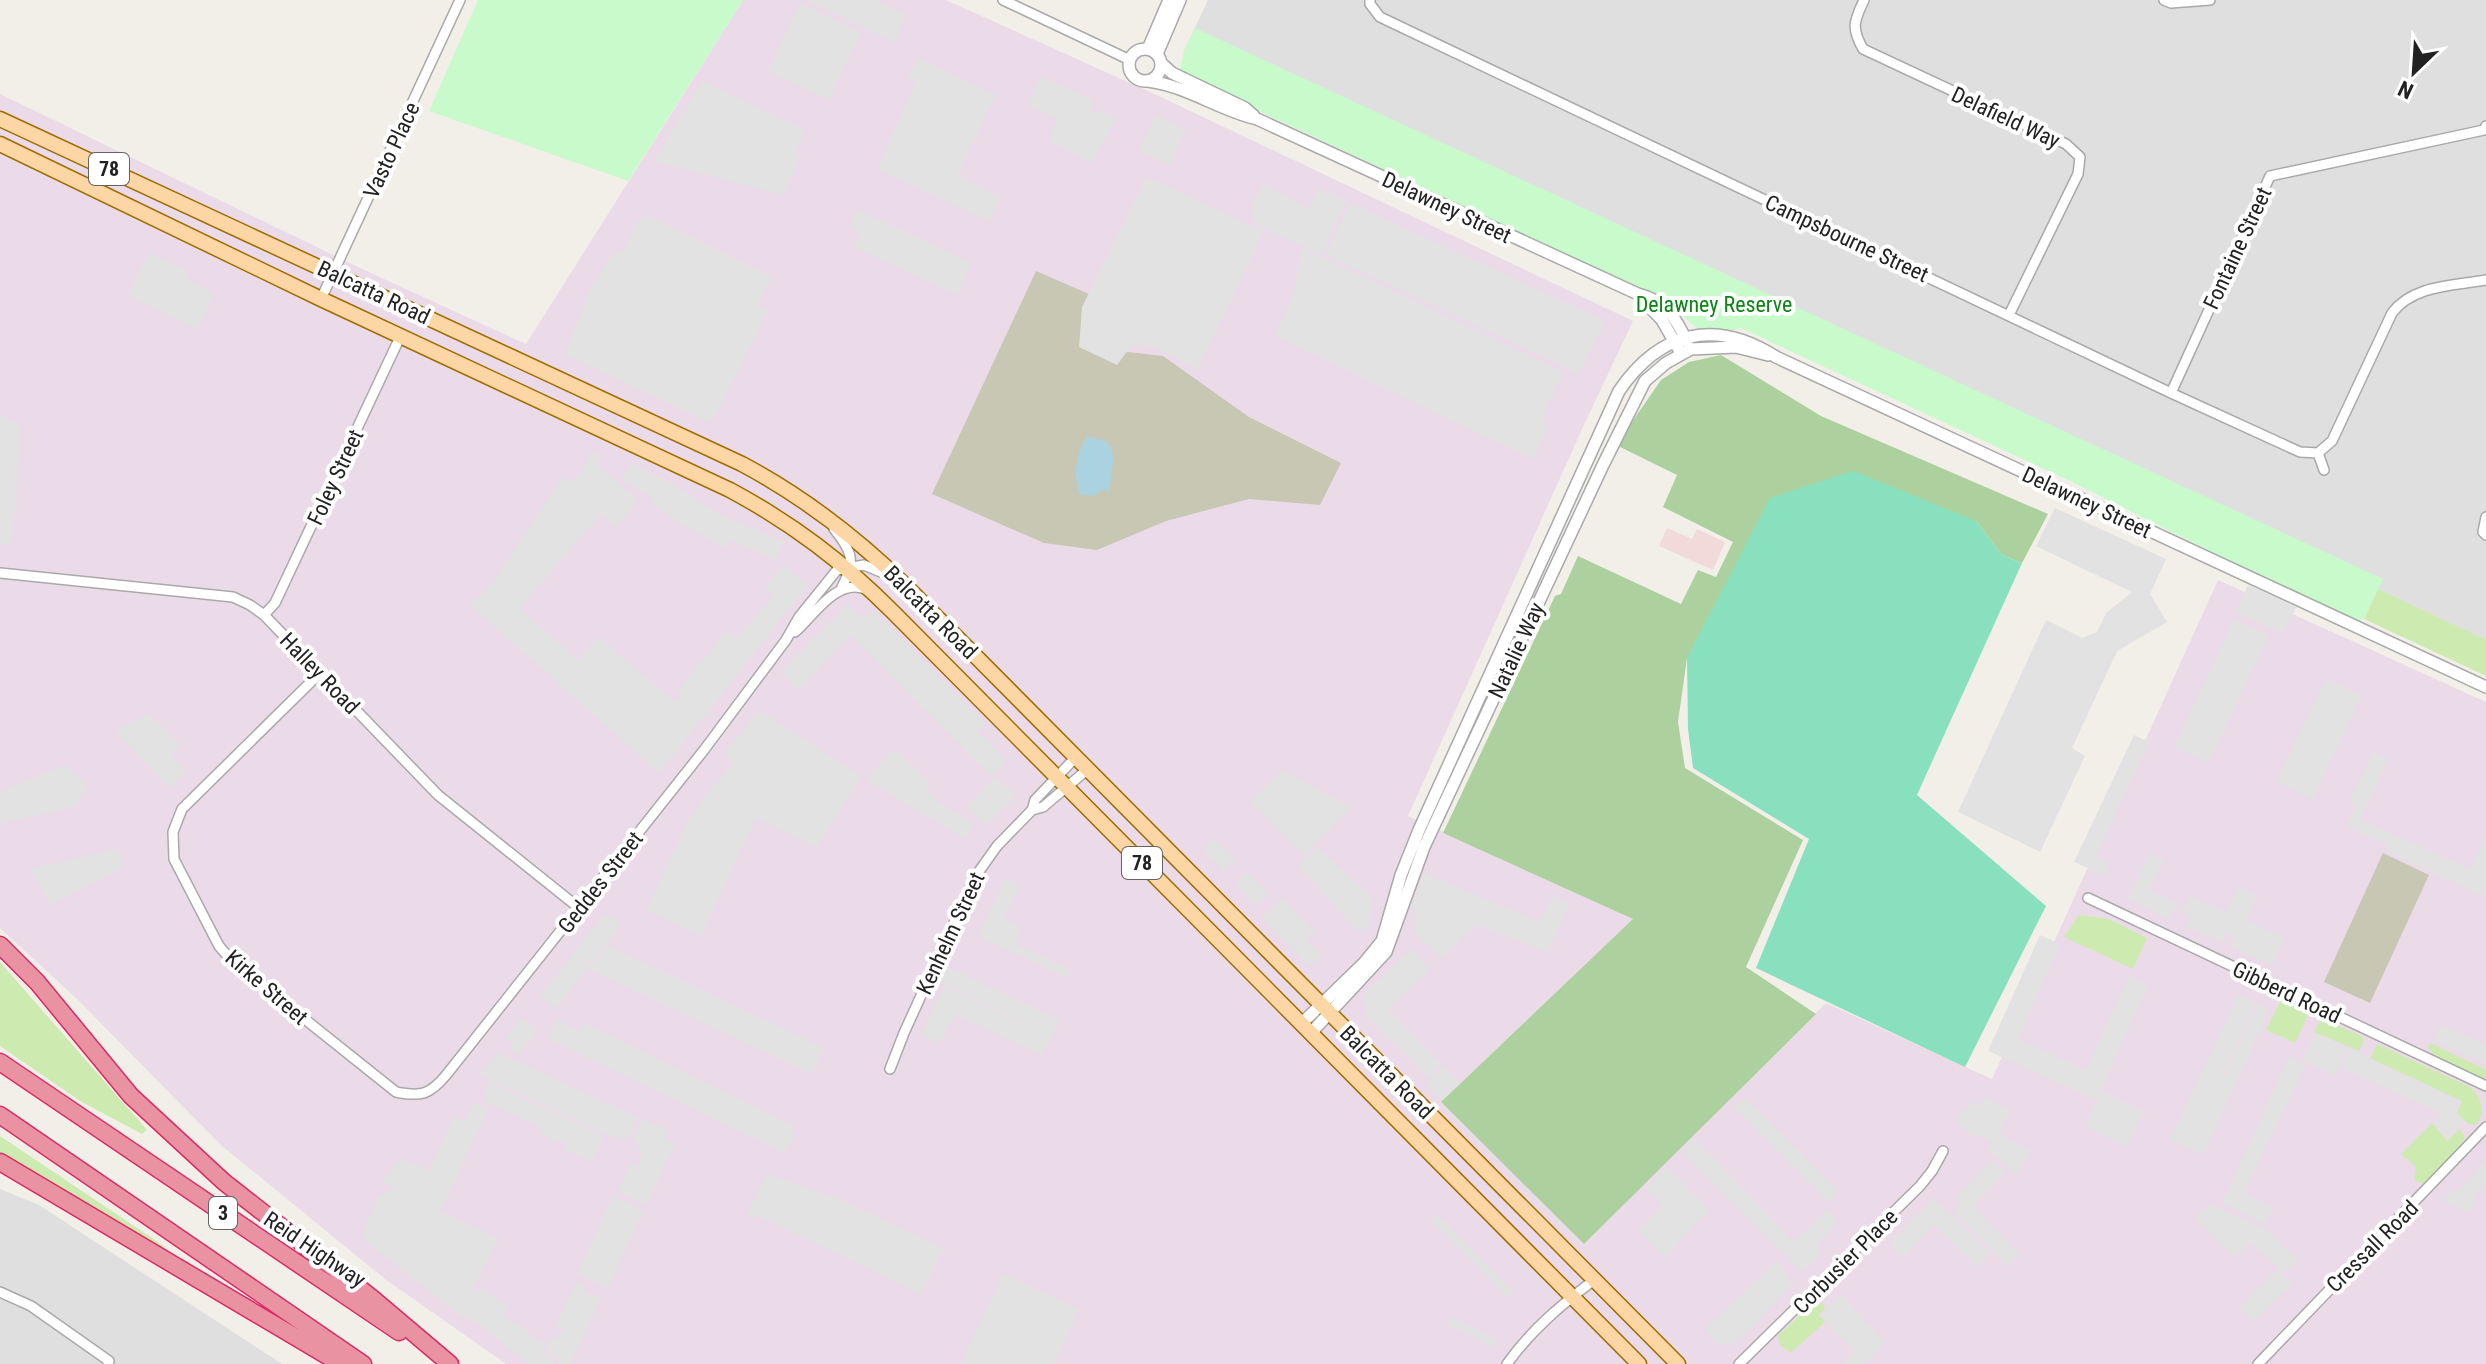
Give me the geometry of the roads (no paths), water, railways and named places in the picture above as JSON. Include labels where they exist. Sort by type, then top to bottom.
[{"type":"highway","points":[[0,945],[37,982],[131,1096],[224,1182],[372,1298],[448,1364]]},
{"type":"highway","name":"Reid Highway","points":[[0,1062],[448,1364]]},
{"type":"highway","name":"3","points":[[0,1115],[363,1364]]},
{"type":"highway","points":[[0,1162],[341,1364]]},
{"type":"main road","name":"Balcatta Road","points":[[0,119],[742,464],[775,481],[820,511],[859,541],[906,586],[1678,1364]]},
{"type":"main road","name":"Balcatta Road","points":[[0,144],[321,299],[730,490],[780,518],[830,553],[873,592],[1639,1364]]},
{"type":"street","name":"Vasto Place","points":[[321,299],[460,0]]},
{"type":"street","points":[[1003,0],[1130,60]]},
{"type":"street","points":[[1130,60],[1132,74],[1141,80],[1148,81],[1156,76],[1155,55],[1169,0]]},
{"type":"street","points":[[1155,55],[1180,0]]},
{"type":"street","name":"Campsbourne Street","points":[[1370,0],[1380,17],[2171,393],[2300,452],[2318,453]]},
{"type":"street","name":"Delafield Way","points":[[1864,0],[1855,19],[1855,35],[1863,49],[2066,144],[2080,157],[2078,174],[2009,315]]},
{"type":"street","points":[[2164,0],[2171,3],[2210,0]]},
{"type":"street","points":[[1130,60],[1139,50],[1155,55]]},
{"type":"street","name":"Delawney Street","points":[[1155,55],[1172,73],[1245,108],[1257,119]]},
{"type":"street","name":"Delawney Street","points":[[1148,81],[1182,88],[1240,115],[1257,119],[1663,303],[1686,352]]},
{"type":"street","name":"Fontaine Street","points":[[2171,393],[2270,176],[2484,130],[2486,126]]},
{"type":"street","points":[[2324,470],[2318,453],[2332,441],[2392,313],[2402,300],[2416,292],[2486,280]]},
{"type":"street","name":"Delawney Street","points":[[1679,339],[1714,334],[1757,345],[1776,357],[2486,687]]},
{"type":"street","name":"Foley Street","points":[[264,615],[275,603],[401,335]]},
{"type":"street","name":"Natalie Way","points":[[1306,1029],[1383,939],[1401,875],[1419,830],[1619,391],[1633,371],[1679,339]]},
{"type":"street","points":[[1686,352],[1736,347],[1776,357]]},
{"type":"street","name":"Natalie Way","points":[[1325,1009],[1374,966],[1391,940],[1424,847],[1634,399],[1653,373],[1686,352]]},
{"type":"street","points":[[820,511],[846,544],[852,559],[846,568]]},
{"type":"street","points":[[2486,517],[2483,532],[2486,535]]},
{"type":"street","points":[[846,568],[864,565],[878,569],[906,586]]},
{"type":"street","name":"Geddes Street","points":[[786,640],[842,587],[846,568]]},
{"type":"street","name":"Geddes Street","points":[[396,1092],[417,1096],[437,1087],[704,750],[786,640],[799,617],[846,568]]},
{"type":"street","name":"Halley Road","points":[[0,573],[233,597],[250,605],[264,615],[438,795],[579,908]]},
{"type":"street","points":[[842,587],[856,585],[873,592]]},
{"type":"street","name":"Kirke Street","points":[[320,673],[182,809],[173,832],[174,859],[219,946],[232,961],[396,1092]]},
{"type":"street","name":"Kenhelm Street","points":[[890,1069],[975,877],[997,846],[1032,810],[1035,800],[1076,757]]},
{"type":"street","name":"Kenhelm Street","points":[[1032,810],[1043,807],[1088,769]]},
{"type":"street","name":"Gibberd Road","points":[[2088,898],[2486,1086]]},
{"type":"street","name":"Cressall Road","points":[[2258,1364],[2486,1127]]},
{"type":"street","name":"Corbusier Place","points":[[1739,1364],[1920,1186],[1943,1151]]},
{"type":"street","points":[[1507,1364],[1531,1334],[1594,1280]]},
{"type":"street","points":[[0,1292],[31,1306],[109,1361],[108,1364]]},
{"type":"water","points":[[1087,436],[1108,442],[1114,456],[1109,492],[1104,489],[1093,496],[1079,494],[1076,479],[1078,457]]},
{"type":"park label","name":"Delawney Reserve","points":[[1714,304]]}]
